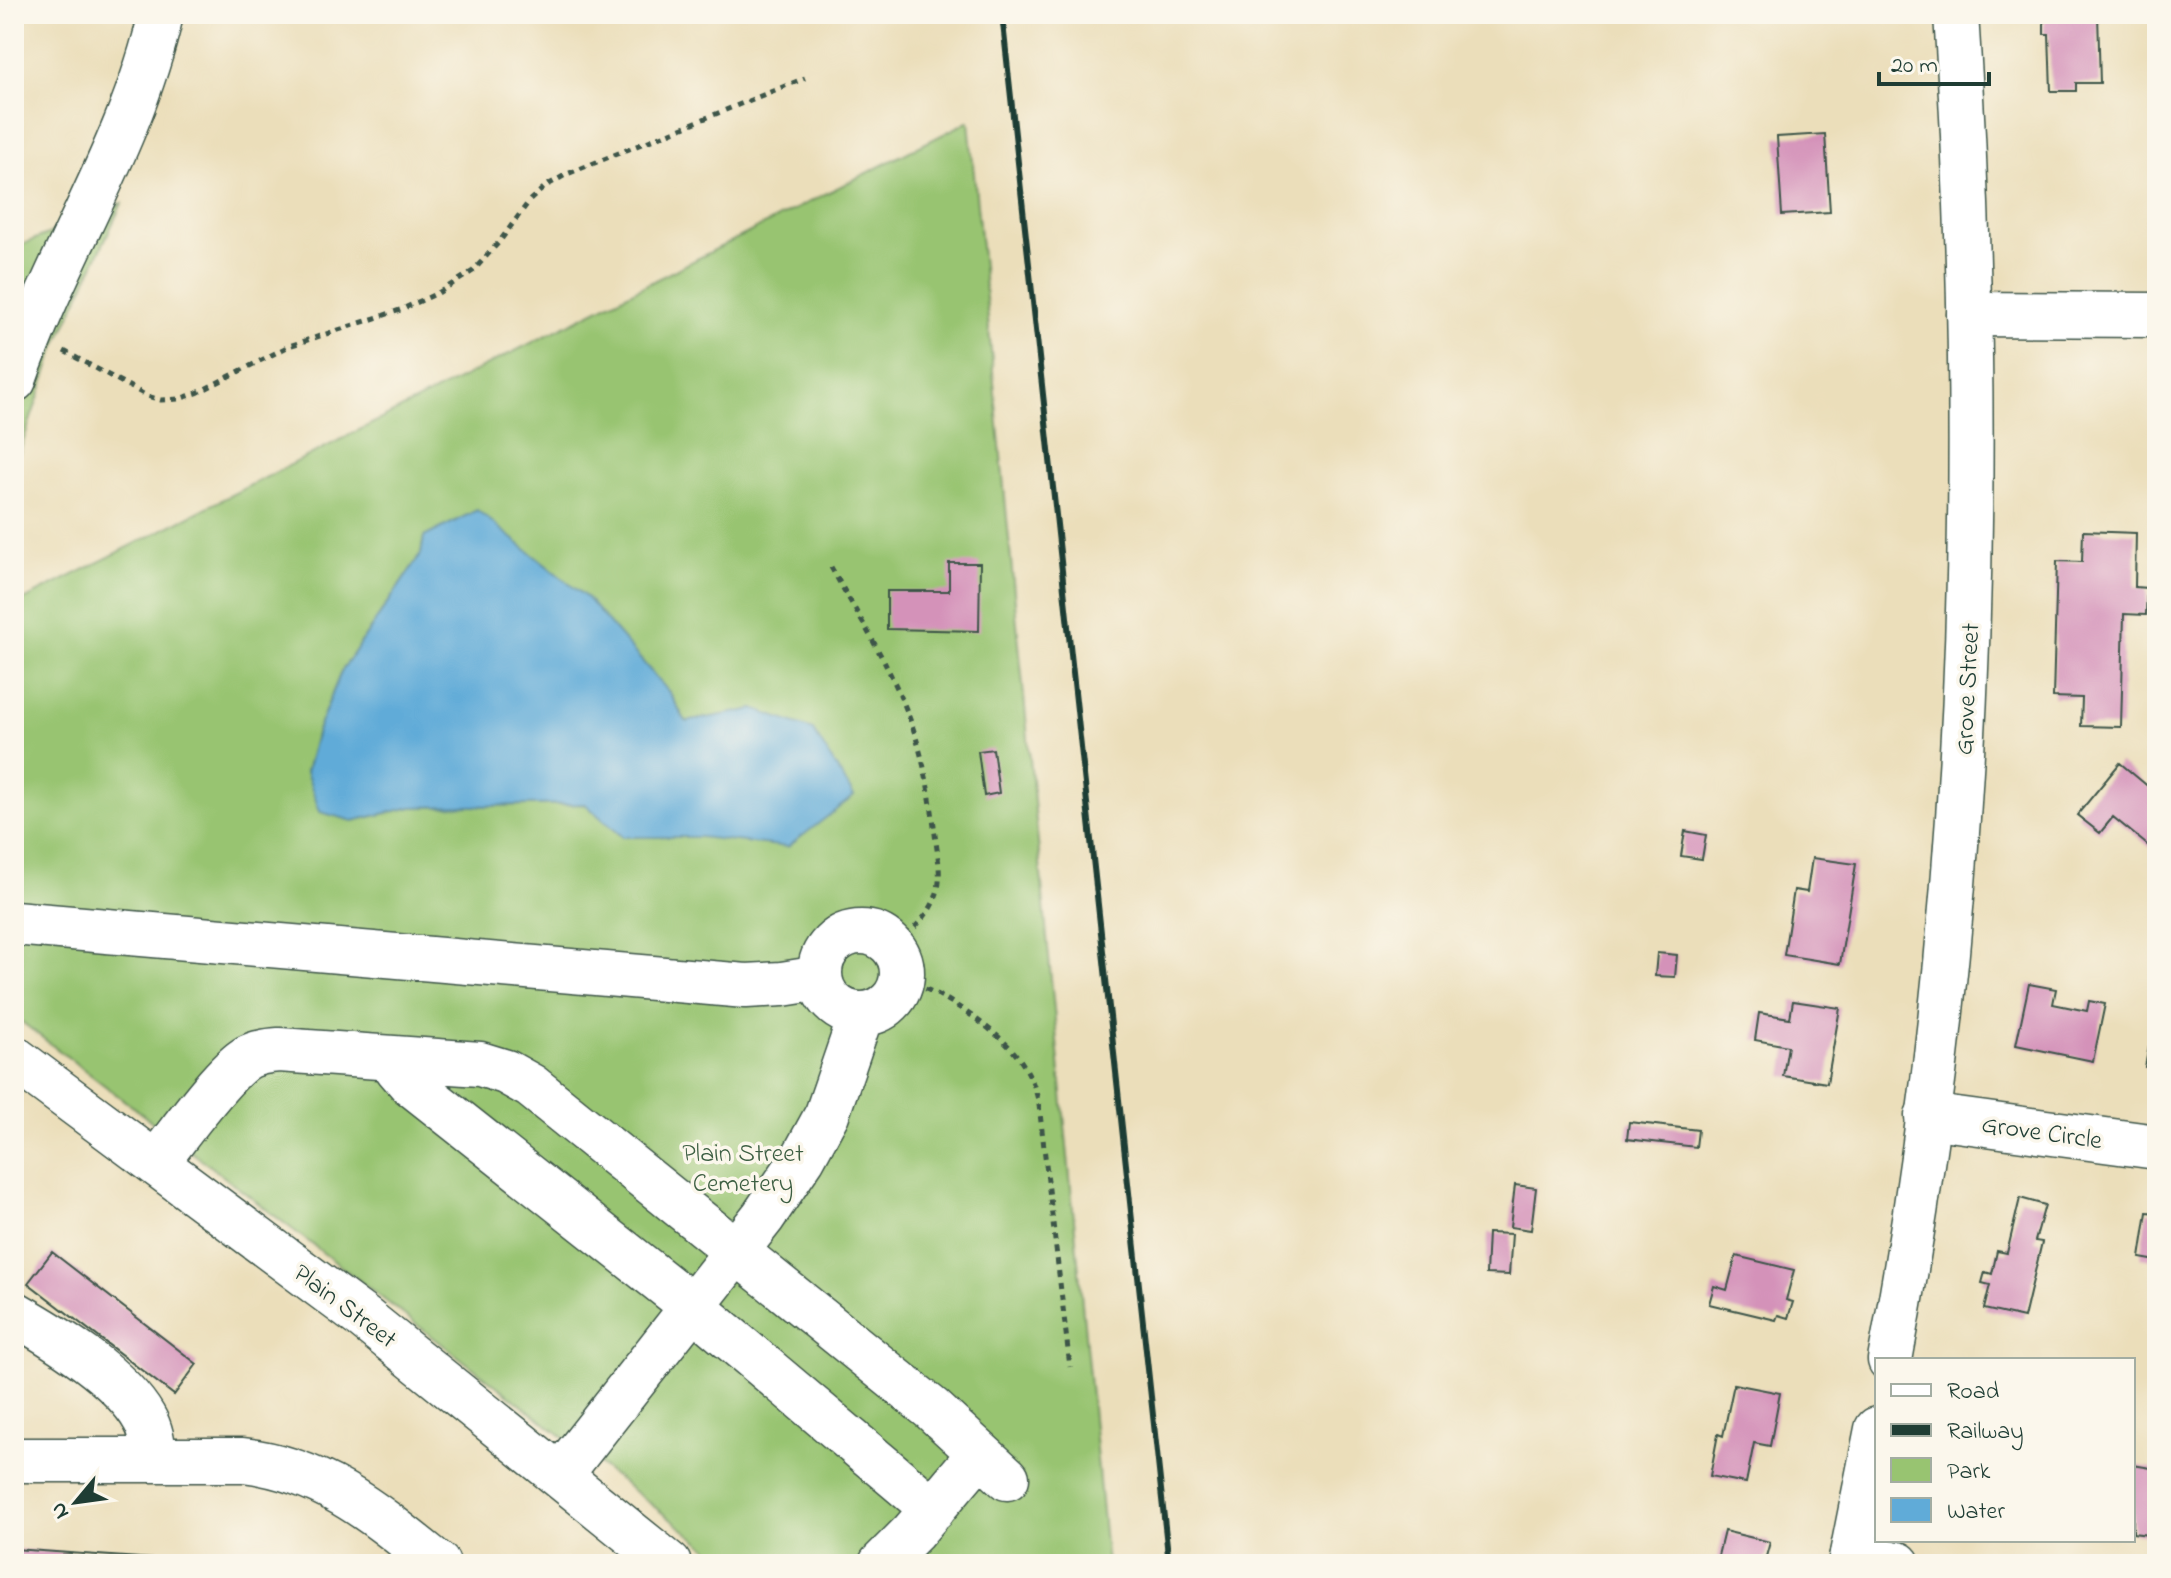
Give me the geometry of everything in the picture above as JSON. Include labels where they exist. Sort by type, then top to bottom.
[{"type":"main road","points":[[14,380],[22,332],[122,138],[152,51],[161,14]]},
{"type":"main road","name":"Grove Street","points":[[1890,1358],[1927,1116],[1953,885],[1963,750],[1970,569],[1969,314],[1965,157],[1956,14]]},
{"type":"main road","points":[[1969,314],[2157,315]]},
{"type":"main road","points":[[14,923],[746,986],[820,978]]},
{"type":"main road","points":[[852,933],[875,934],[897,964],[892,1001],[882,1010],[861,1015],[850,1013],[837,1007],[822,988],[823,956],[838,938],[852,933]]},
{"type":"main road","points":[[561,1474],[775,1201],[816,1137],[837,1090],[861,1015]]},
{"type":"main road","points":[[156,1163],[230,1072],[250,1056],[279,1050],[480,1064],[519,1079],[932,1409],[993,1466],[933,1509],[881,1564]]},
{"type":"main road","name":"Plain Street","points":[[14,1058],[365,1319],[669,1564]]},
{"type":"main road","points":[[397,1059],[397,1068],[410,1083],[692,1306],[933,1509]]},
{"type":"main road","name":"Grove Circle","points":[[1927,1116],[2157,1147]]},
{"type":"main road","points":[[14,1313],[58,1341],[122,1391],[151,1432],[155,1460]]},
{"type":"main road","points":[[1875,1439],[1851,1560],[1898,1564]]},
{"type":"main road","points":[[14,1460],[243,1460],[266,1463],[310,1476],[358,1502],[438,1564]]},
{"type":"path","points":[[22,332],[147,396],[161,400],[188,396],[218,384],[289,346],[400,310],[455,284],[487,256],[530,200],[567,174],[805,78]]},
{"type":"path","points":[[831,567],[907,710],[929,789],[939,873],[938,892],[897,964],[1001,1037],[1014,1049],[1031,1075],[1039,1105],[1070,1367]]},
{"type":"green space","name":"Plain Street Cemetery","points":[[969,121],[1107,1564],[729,1564],[14,1016],[14,605]],"holes":[[[424,537],[669,692],[686,722],[754,709],[699,837],[623,837],[586,804],[412,807],[353,821],[306,772],[317,731],[341,672],[421,554]]]},
{"type":"green space","points":[[122,203],[56,346],[14,468],[14,248]]},
{"type":"water","points":[[477,510],[587,598],[669,692],[686,722],[754,709],[813,730],[854,796],[788,847],[699,837],[623,837],[585,804],[412,807],[353,821],[320,812],[306,772],[317,731],[341,672],[421,554],[424,537]]},
{"type":"building","points":[[2044,14],[2098,14],[2100,83],[2076,83],[2076,91],[2051,91],[2049,34],[2044,34]]},
{"type":"building","points":[[1825,134],[1830,212],[1782,215],[1777,137]]},
{"type":"building","points":[[2157,198],[2157,226],[2148,223]]},
{"type":"building","points":[[2083,531],[2136,533],[2135,587],[2147,588],[2146,615],[2124,614],[2121,727],[2081,726],[2082,698],[2053,697],[2057,561],[2082,562]]},
{"type":"building","points":[[949,563],[980,563],[979,631],[887,629],[887,591],[949,591]]},
{"type":"building","points":[[993,749],[999,793],[984,796],[978,751]]},
{"type":"building","points":[[2120,763],[2157,794],[2157,853],[2113,817],[2100,833],[2077,815]]},
{"type":"building","points":[[1685,831],[1706,835],[1702,859],[1681,856]]},
{"type":"building","points":[[1812,858],[1856,864],[1840,964],[1784,955],[1794,890],[1807,892]]},
{"type":"building","points":[[1657,953],[1677,955],[1675,977],[1655,976]]},
{"type":"building","points":[[2029,984],[2056,989],[2053,1004],[2087,1011],[2089,1001],[2105,1004],[2093,1061],[2016,1045]]},
{"type":"building","points":[[1793,1001],[1840,1008],[1827,1083],[1783,1076],[1788,1046],[1755,1040],[1759,1013],[1790,1018]]},
{"type":"building","points":[[2154,1019],[2157,1019],[2157,1069],[2145,1067]]},
{"type":"building","points":[[1629,1122],[1698,1130],[1696,1147],[1627,1139]]},
{"type":"building","points":[[1515,1185],[1536,1188],[1531,1230],[1510,1227]]},
{"type":"building","points":[[2020,1198],[2045,1205],[2035,1241],[2042,1242],[2024,1318],[1984,1309],[1990,1285],[1982,1283],[1985,1272],[1992,1274],[1997,1251],[2007,1253]]},
{"type":"building","points":[[2147,1212],[2157,1213],[2157,1261],[2140,1258]]},
{"type":"building","points":[[1488,1233],[1512,1234],[1509,1275],[1486,1274]]},
{"type":"building","points":[[52,1252],[197,1364],[174,1395],[28,1283]]},
{"type":"building","points":[[1736,1256],[1794,1270],[1786,1300],[1793,1302],[1788,1318],[1778,1315],[1776,1320],[1709,1304],[1714,1286],[1727,1290]]},
{"type":"building","points":[[1734,1384],[1780,1393],[1770,1446],[1754,1443],[1746,1483],[1710,1476],[1718,1434],[1723,1436]]},
{"type":"building","points":[[2135,1465],[2157,1469],[2157,1536],[2135,1533]]},
{"type":"building","points":[[1724,1531],[1770,1542],[1764,1564],[1716,1564]]},
{"type":"building","points":[[14,1549],[194,1562],[194,1564],[14,1564]]},
{"type":"railway","points":[[1002,14],[1169,1564]]}]
